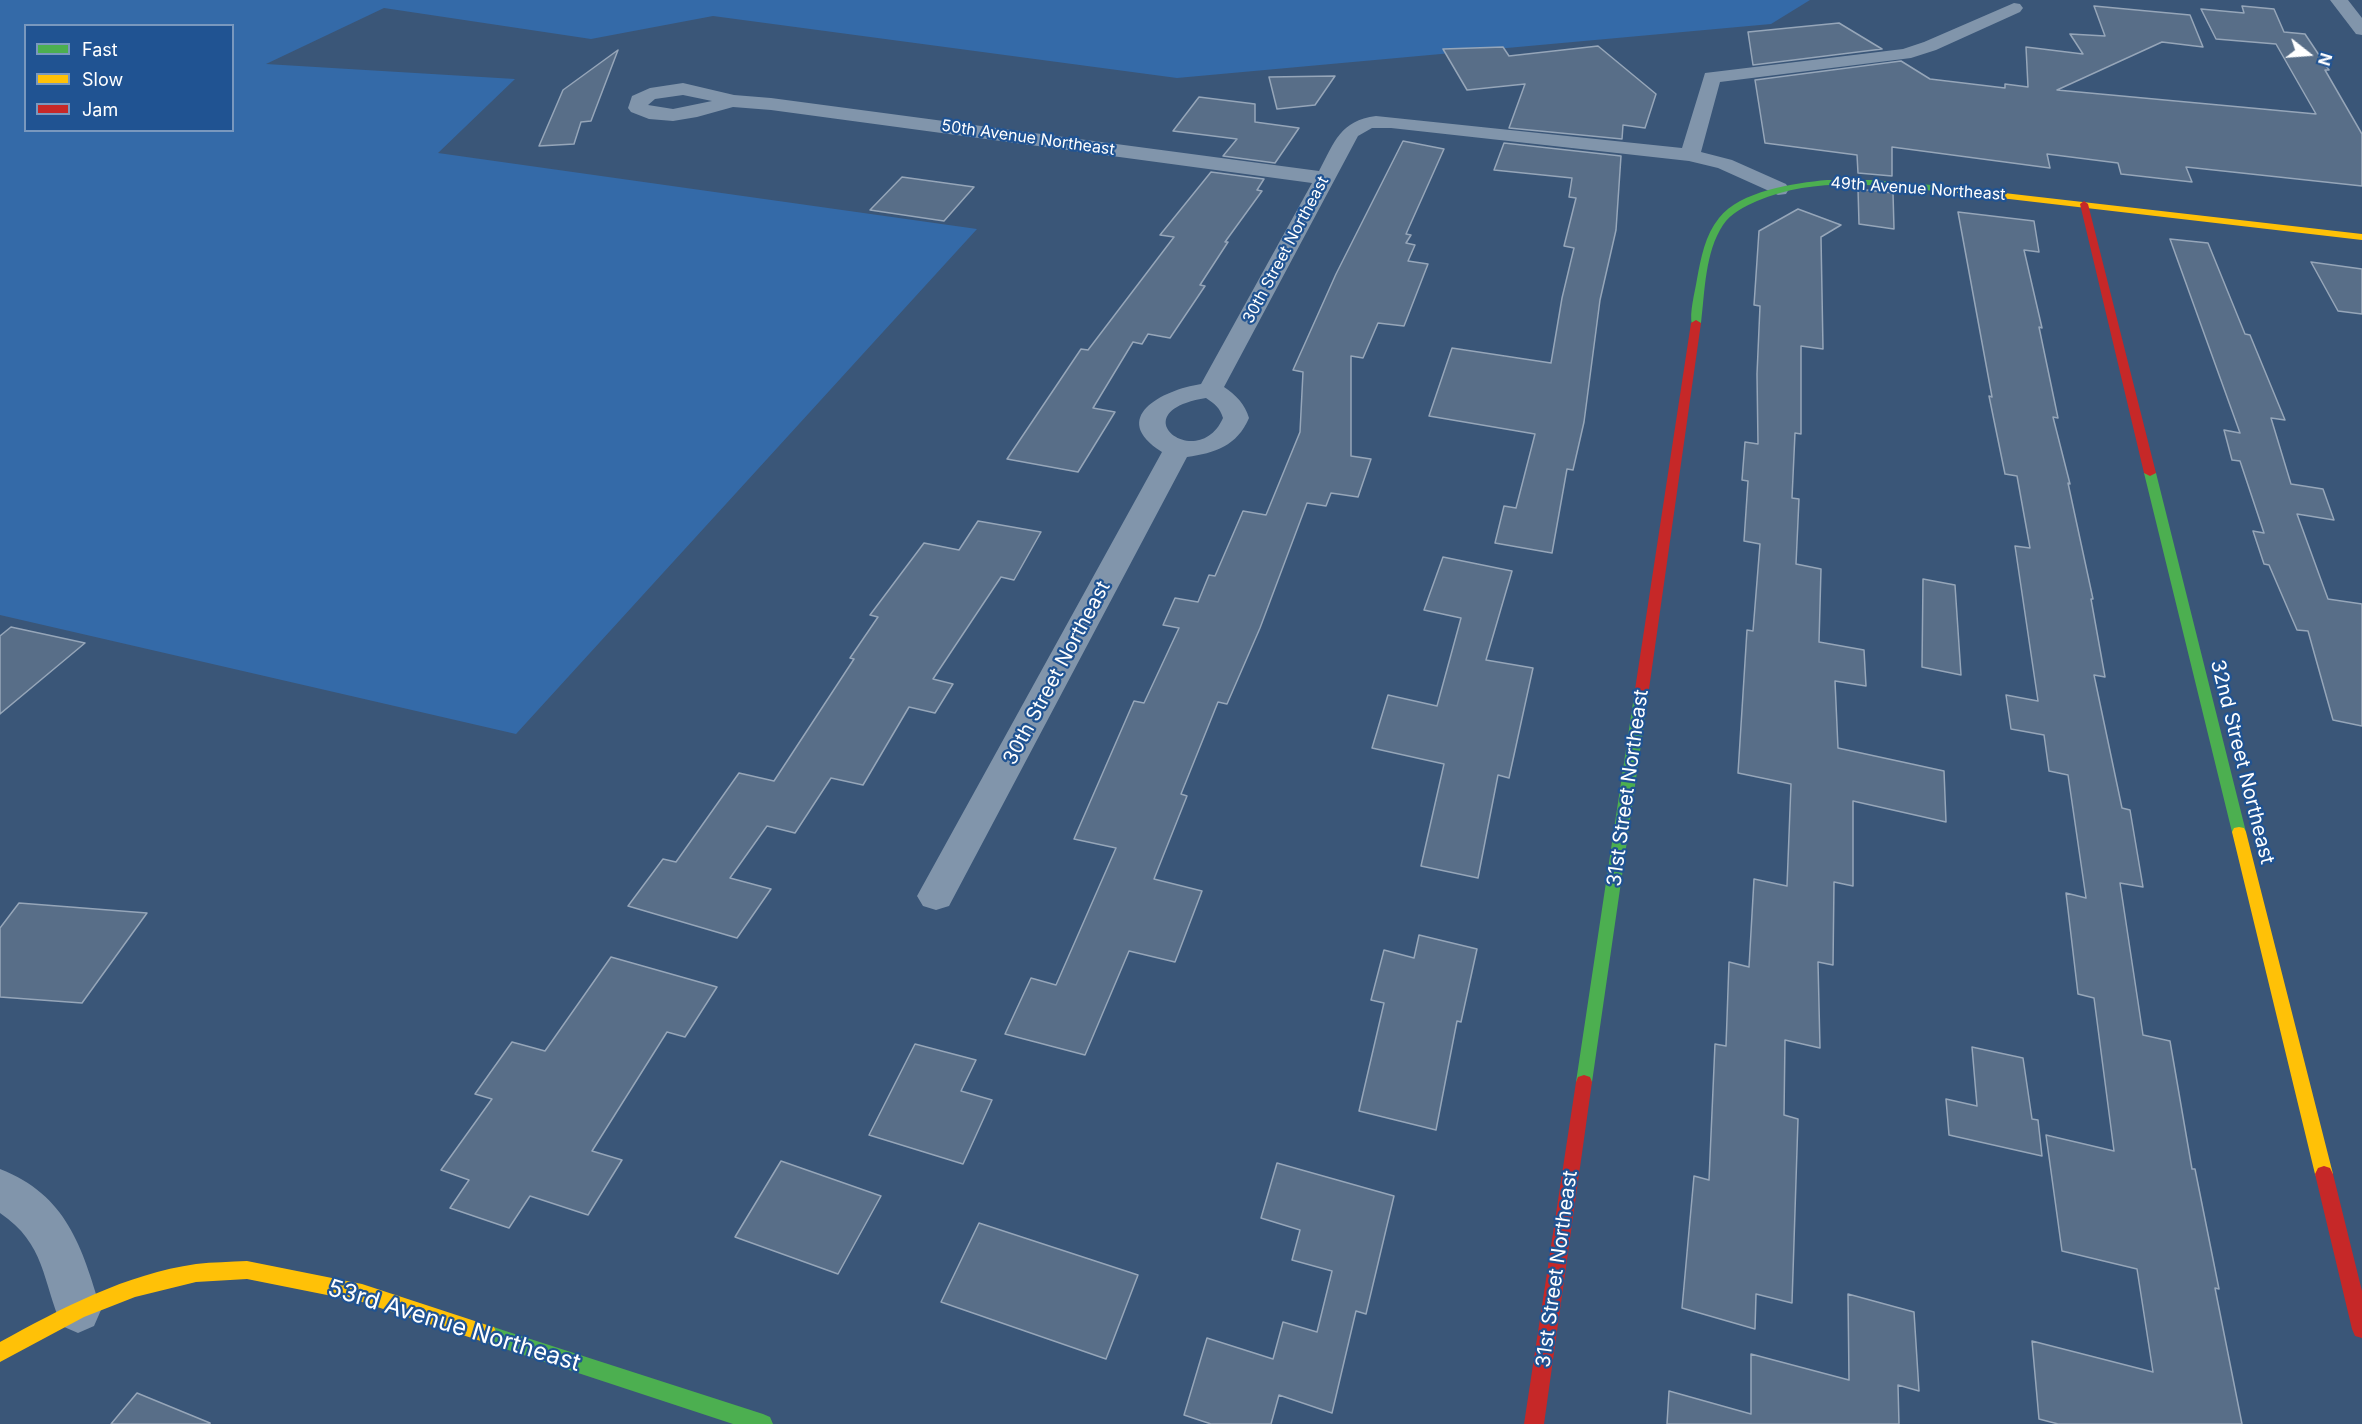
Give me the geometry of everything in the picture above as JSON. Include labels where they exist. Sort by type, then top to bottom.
[{"type":"street","points":[[2339,0],[2362,30]]},
{"type":"street","points":[[1778,189],[1725,164],[1690,154],[1712,77],[1905,54],[1930,46],[2014,8]]},
{"type":"street","name":"50th Avenue Northeast","points":[[732,101],[794,107],[1325,178]]},
{"type":"street","name":"30th Street Northeast","points":[[1210,390],[1350,133],[1360,126],[1373,122],[1406,123],[1690,154]]},
{"type":"street","name":"49th Avenue Northeast","points":[[1778,189],[1810,183],[1860,181],[2084,204],[2362,237]]},
{"type":"street","name":"31st Street Northeast","points":[[1534,1424],[1702,283],[1712,237],[1720,222],[1744,203],[1778,189]]},
{"type":"street","name":"32nd Street Northeast","points":[[2084,204],[2362,1329]]},
{"type":"street","points":[[1210,390],[1229,402],[1236,418],[1233,427],[1218,441],[1206,446],[1177,450],[1167,445],[1154,432],[1152,425],[1156,411],[1162,404],[1178,396],[1210,390]]},
{"type":"street","name":"30th Street Northeast","points":[[936,896],[1177,450]]},
{"type":"street","points":[[0,1189],[38,1215],[49,1230],[60,1250],[78,1310]]},
{"type":"street","name":"53rd Avenue Northeast","points":[[0,1352],[78,1310],[135,1288],[196,1273],[247,1270],[362,1293],[763,1424]]},
{"type":"shaded area","points":[[0,0],[1810,0],[1771,24],[1177,78],[713,16],[591,39],[384,8],[266,64],[515,79],[438,153],[977,229],[516,734],[0,615]]},
{"type":"building","points":[[2094,6],[2190,15],[2203,47],[2162,42],[2057,90],[2316,114],[2276,44],[2216,39],[2201,9],[2244,13],[2242,6],[2274,9],[2284,32],[2305,34],[2329,70],[2325,70],[2362,134],[2362,186],[2186,167],[2192,182],[2121,174],[2118,163],[2047,154],[2050,168],[1892,147],[1892,176],[1858,173],[1857,155],[1765,143],[1755,80],[1901,61],[1930,79],[2005,88],[2005,84],[2028,87],[2026,47],[2083,54],[2070,34],[2105,36]]},
{"type":"building","points":[[1839,23],[1882,49],[1753,65],[1748,32]]},
{"type":"building","points":[[1598,46],[1656,94],[1645,128],[1623,125],[1622,139],[1509,128],[1525,84],[1467,90],[1443,49],[1503,47],[1509,56]]},
{"type":"building","points":[[618,50],[591,121],[581,122],[574,144],[539,146],[563,90]]},
{"type":"building","points":[[1335,76],[1315,105],[1277,109],[1269,77]]},
{"type":"building","points":[[1199,97],[1255,104],[1255,122],[1299,128],[1275,163],[1223,156],[1237,139],[1173,131]]},
{"type":"building","points":[[1403,141],[1444,149],[1406,234],[1411,235],[1406,243],[1415,245],[1408,261],[1428,264],[1404,326],[1378,323],[1363,358],[1351,356],[1351,456],[1371,459],[1358,497],[1331,493],[1326,506],[1307,503],[1260,628],[1227,704],[1218,702],[1181,794],[1187,796],[1154,879],[1202,891],[1175,962],[1129,951],[1085,1055],[1005,1034],[1031,978],[1056,985],[1116,848],[1074,839],[1134,701],[1144,703],[1179,628],[1163,625],[1175,598],[1198,602],[1209,575],[1215,576],[1243,511],[1266,515],[1300,432],[1303,372],[1293,370],[1336,274]]},
{"type":"building","points":[[1504,143],[1621,156],[1616,230],[1600,300],[1584,422],[1573,470],[1567,469],[1552,553],[1495,543],[1504,506],[1516,508],[1535,434],[1429,416],[1452,348],[1551,363],[1562,298],[1574,248],[1564,246],[1576,198],[1569,197],[1572,178],[1494,170]]},
{"type":"building","points":[[1211,172],[1264,179],[1257,190],[1262,191],[1225,242],[1228,242],[1200,285],[1205,286],[1170,338],[1148,334],[1142,344],[1133,342],[1093,408],[1115,412],[1078,472],[1007,459],[1081,349],[1088,350],[1174,237],[1160,235]]},
{"type":"building","points":[[902,177],[974,187],[944,221],[870,210]]},
{"type":"building","points":[[1858,189],[1893,193],[1894,229],[1859,224]]},
{"type":"building","points":[[1798,209],[1841,225],[1821,237],[1823,349],[1801,346],[1801,434],[1795,433],[1792,498],[1799,499],[1796,564],[1821,569],[1819,642],[1864,650],[1866,686],[1835,681],[1838,748],[1944,771],[1946,822],[1853,801],[1853,886],[1834,882],[1833,965],[1818,962],[1820,1048],[1785,1040],[1784,1115],[1798,1119],[1792,1303],[1756,1294],[1755,1329],[1682,1308],[1694,1176],[1709,1180],[1715,1044],[1726,1046],[1729,962],[1749,967],[1754,879],[1787,886],[1791,784],[1738,773],[1747,630],[1753,631],[1760,544],[1744,541],[1748,481],[1742,480],[1745,442],[1758,444],[1757,374],[1760,306],[1754,305],[1759,231]]},
{"type":"building","points":[[1958,212],[2034,221],[2039,252],[2024,250],[2042,328],[2039,327],[2058,418],[2053,417],[2070,484],[2068,483],[2093,599],[2091,599],[2105,677],[2094,675],[2122,808],[2130,810],[2143,887],[2120,883],[2143,1035],[2170,1041],[2192,1169],[2195,1169],[2219,1289],[2215,1288],[2242,1424],[2058,1424],[2039,1419],[2032,1341],[2153,1372],[2137,1269],[2062,1251],[2046,1135],[2114,1151],[2094,998],[2078,994],[2066,893],[2086,898],[2068,775],[2049,771],[2044,735],[2011,729],[2006,695],[2038,701],[2015,546],[2030,548],[2017,476],[2005,474],[1989,396],[1992,397]]},
{"type":"building","points":[[2170,239],[2208,243],[2245,334],[2250,335],[2285,420],[2271,418],[2291,484],[2323,489],[2334,520],[2297,514],[2328,599],[2362,604],[2362,726],[2333,720],[2308,631],[2297,630],[2269,565],[2264,564],[2253,531],[2264,533],[2240,461],[2232,460],[2224,430],[2240,433]]},
{"type":"building","points":[[2311,262],[2362,269],[2362,314],[2338,311]]},
{"type":"building","points":[[978,521],[1041,532],[1014,580],[1001,577],[933,679],[953,684],[935,713],[909,707],[863,785],[831,778],[795,833],[767,826],[730,878],[771,889],[737,938],[628,906],[663,859],[676,862],[739,773],[774,781],[854,659],[850,658],[878,617],[870,615],[924,543],[959,550]]},
{"type":"building","points":[[1443,557],[1512,571],[1486,660],[1533,668],[1509,778],[1498,775],[1478,878],[1421,866],[1444,764],[1372,748],[1388,695],[1437,706],[1461,618],[1424,610]]},
{"type":"building","points":[[1923,579],[1955,585],[1961,675],[1922,667]]},
{"type":"building","points":[[11,627],[85,643],[0,714],[0,636]]},
{"type":"building","points":[[19,903],[147,913],[82,1003],[0,997],[0,928]]},
{"type":"building","points":[[1419,935],[1477,949],[1461,1022],[1457,1021],[1436,1130],[1359,1111],[1384,1003],[1371,1000],[1384,950],[1414,958]]},
{"type":"building","points":[[611,957],[717,987],[685,1037],[667,1032],[592,1151],[622,1160],[588,1215],[530,1196],[509,1228],[450,1208],[469,1180],[441,1170],[492,1099],[475,1094],[512,1042],[545,1051]]},
{"type":"building","points":[[915,1044],[976,1060],[961,1091],[992,1100],[963,1164],[869,1135]]},
{"type":"building","points":[[1972,1047],[2023,1058],[2032,1119],[2038,1120],[2042,1156],[1949,1135],[1946,1099],[1977,1106]]},
{"type":"building","points":[[781,1161],[881,1196],[838,1274],[735,1237]]},
{"type":"building","points":[[1277,1163],[1394,1196],[1366,1314],[1356,1311],[1332,1413],[1279,1395],[1271,1424],[1211,1424],[1184,1415],[1207,1338],[1273,1359],[1283,1322],[1317,1332],[1332,1271],[1292,1260],[1300,1230],[1261,1218]]},
{"type":"building","points":[[979,1223],[1138,1275],[1106,1359],[941,1302]]},
{"type":"building","points":[[1848,1294],[1914,1312],[1919,1391],[1898,1385],[1899,1424],[1667,1424],[1669,1391],[1751,1414],[1751,1354],[1849,1380]]},
{"type":"building","points":[[137,1393],[210,1423],[210,1424],[111,1424]]},
{"type":"traffic: fast","points":[[1696,323],[1703,270],[1710,243],[1721,221],[1738,207],[1781,190],[1827,182],[1943,189]]},
{"type":"traffic: fast","points":[[2150,473],[2239,832]]},
{"type":"traffic: fast","points":[[1584,1082],[1641,696]]},
{"type":"traffic: fast","points":[[487,1334],[763,1424]]},
{"type":"traffic: slow","points":[[1943,189],[2362,237]]},
{"type":"traffic: slow","points":[[2239,832],[2324,1174]]},
{"type":"traffic: slow","points":[[0,1352],[78,1310],[135,1288],[196,1273],[247,1270],[362,1293],[487,1334]]},
{"type":"traffic: jam","points":[[2084,204],[2150,473]]},
{"type":"traffic: jam","points":[[1641,696],[1696,323]]},
{"type":"traffic: jam","points":[[1534,1424],[1584,1082]]},
{"type":"traffic: jam","points":[[2324,1174],[2362,1329]]}]
